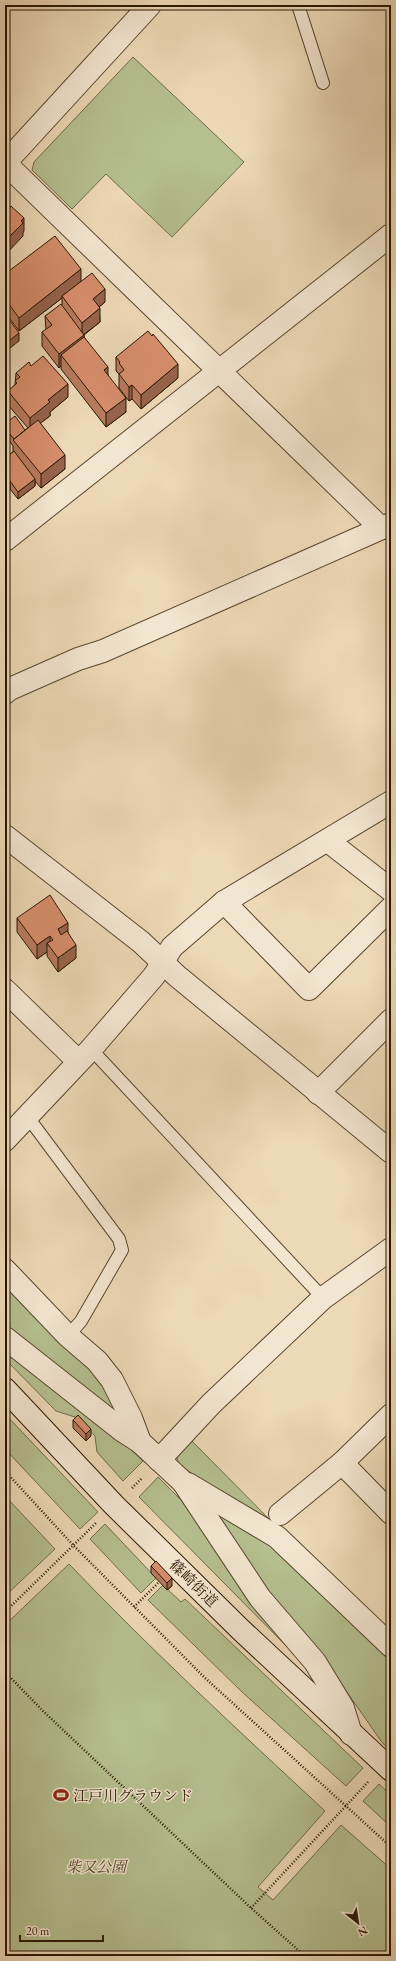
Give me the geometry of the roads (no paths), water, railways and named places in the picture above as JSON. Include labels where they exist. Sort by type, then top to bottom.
[{"type":"street","points":[[5,692],[78,659],[103,651],[386,526],[218,371],[5,163],[150,5]]},
{"type":"street","points":[[5,540],[391,235]]},
{"type":"street","points":[[5,1140],[85,1055],[154,976],[172,946],[224,902],[391,802]]},
{"type":"street","points":[[5,836],[141,942],[162,962],[318,1093],[391,1152]]},
{"type":"street","points":[[328,841],[391,890]]},
{"type":"street","points":[[224,902],[309,989],[391,908]]},
{"type":"street","points":[[5,990],[85,1055]]},
{"type":"street","points":[[318,1093],[391,1020]]},
{"type":"street","points":[[152,1468],[211,1404],[323,1298],[391,1249]]},
{"type":"street","points":[[5,1270],[68,1336],[98,1361],[112,1380],[131,1418],[152,1468],[183,1482],[277,1537],[391,1646]]},
{"type":"street","points":[[5,1338],[123,1431],[140,1442]]},
{"type":"street","name":"篠崎街道","points":[[5,1389],[114,1505],[241,1630],[351,1734],[382,1774]]},
{"type":"street","points":[[280,1514],[342,1463],[391,1415]]},
{"type":"street","points":[[342,1463],[391,1513]]},
{"type":"street","points":[[183,1482],[260,1598],[315,1662],[343,1708],[351,1734]]},
{"type":"lane","points":[[298,5],[323,83]]},
{"type":"lane","points":[[85,1055],[323,1298]]},
{"type":"lane","points":[[27,1116],[119,1239],[122,1250],[80,1321],[68,1336]]},
{"type":"place","name":"江戸川グラウンド","points":[[61,1795]]},
{"type":"park label","name":"柴又公園","points":[[96,1866]]}]
